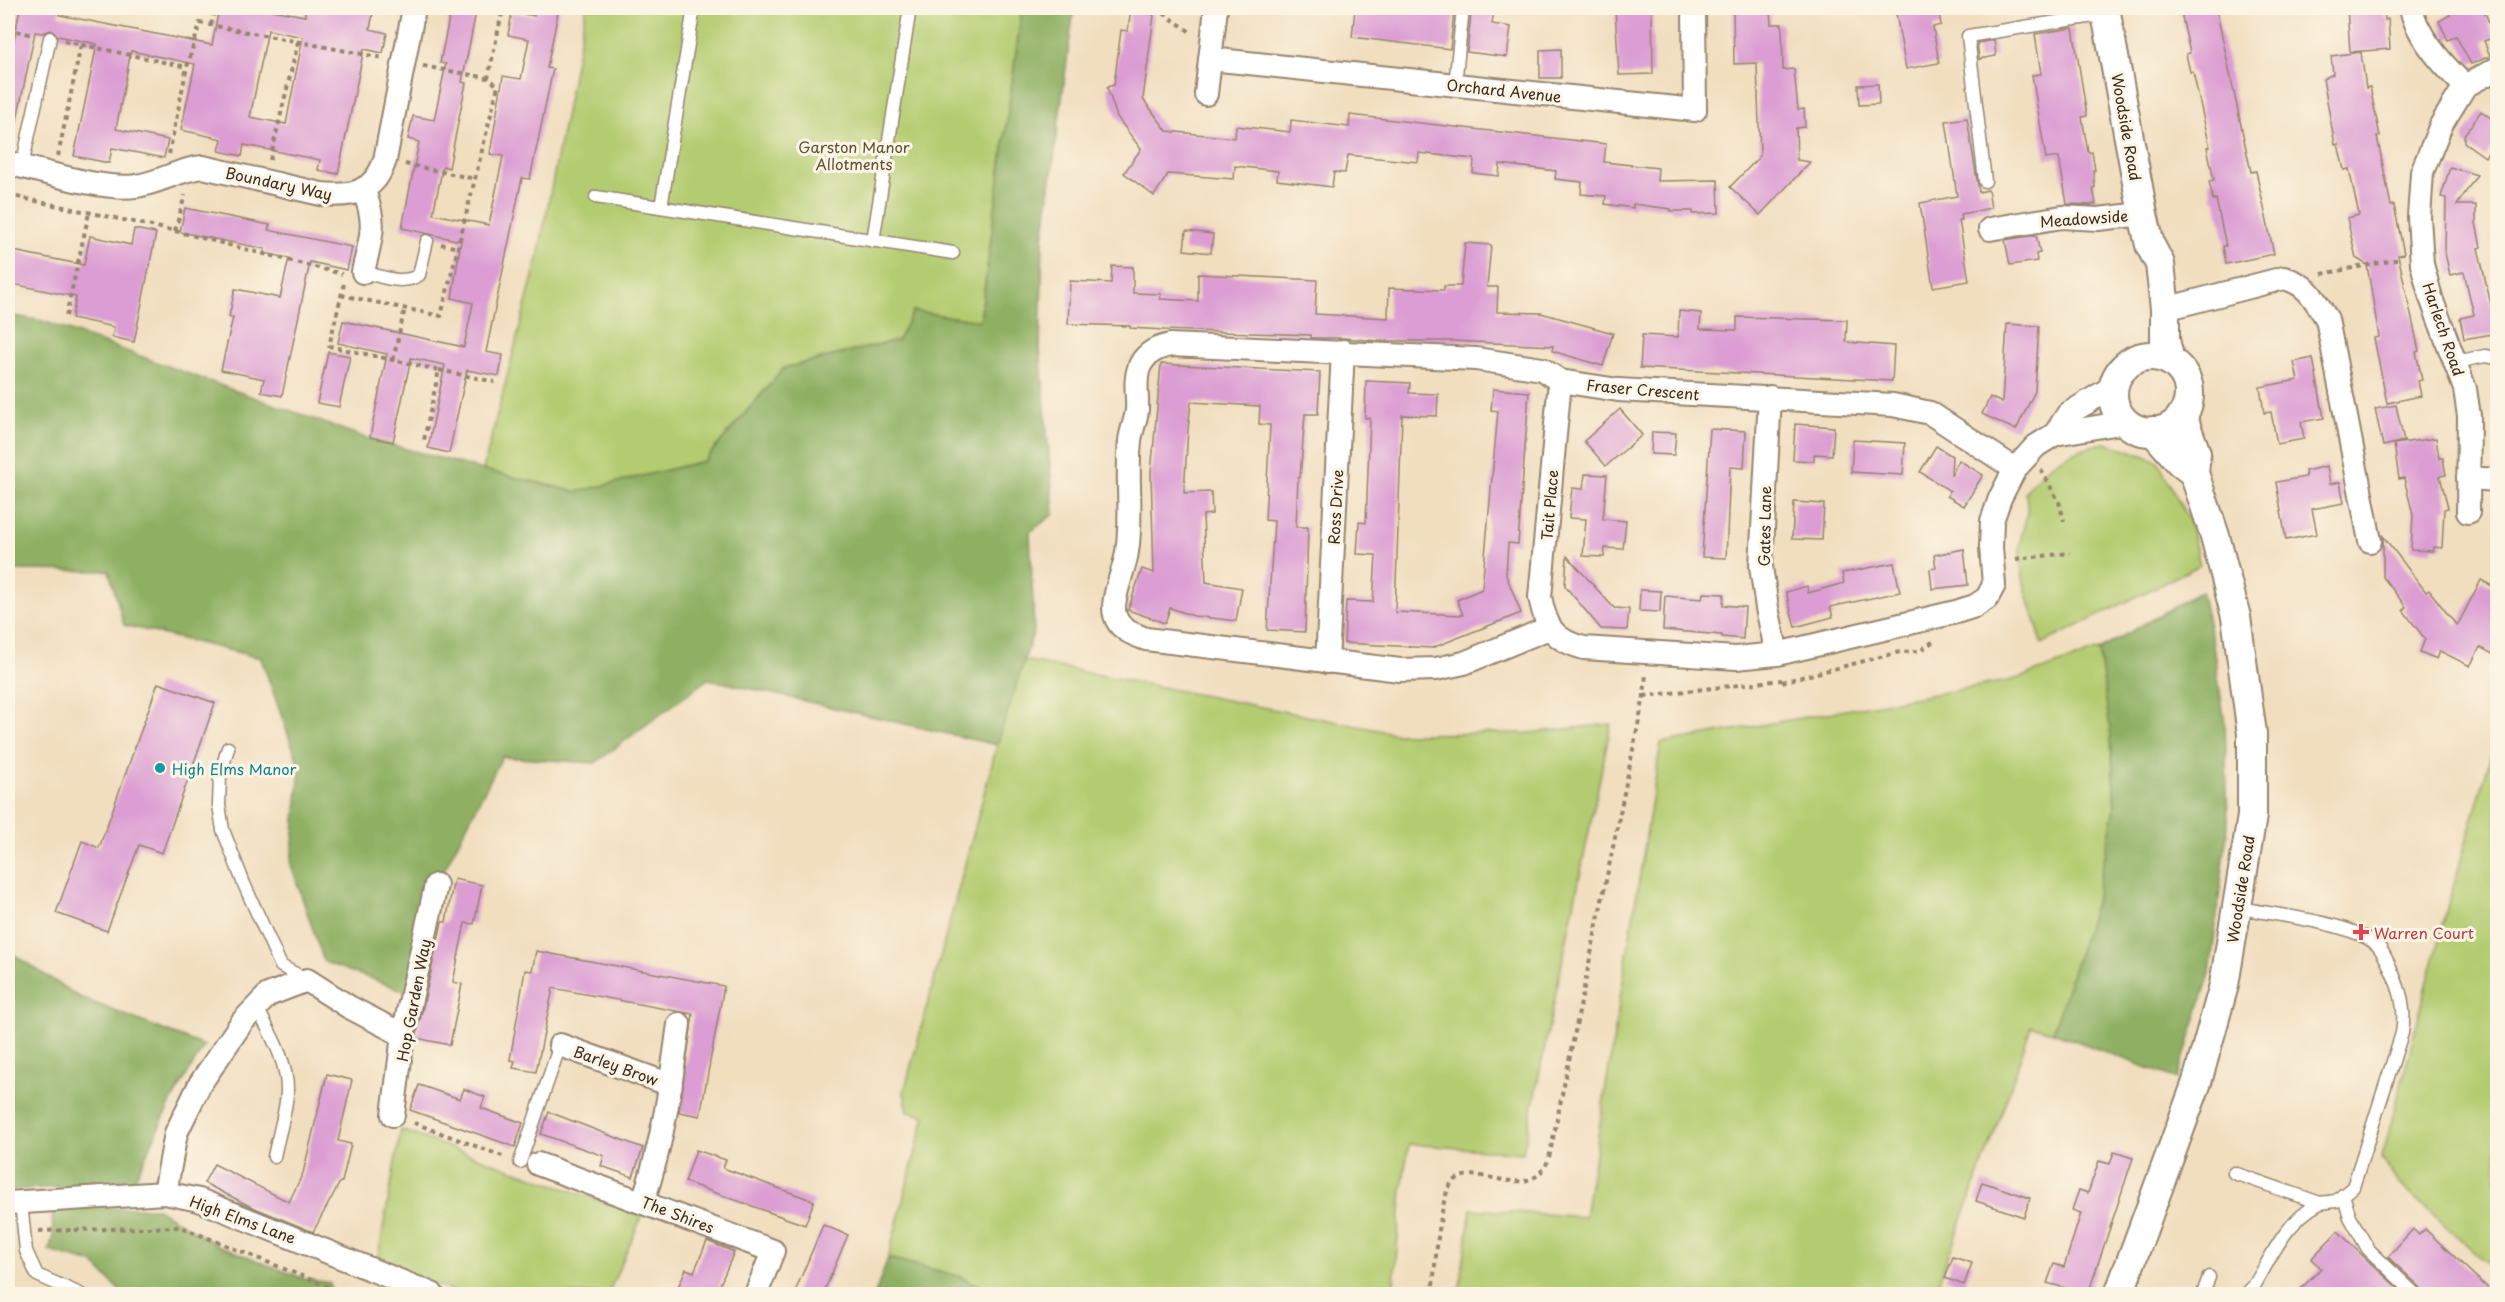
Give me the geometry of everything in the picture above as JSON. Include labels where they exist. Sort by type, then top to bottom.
[{"type":"street","points":[[363,272],[373,230],[372,213],[363,189],[378,176],[385,160],[414,8]]},
{"type":"street","points":[[1206,94],[1216,8]]},
{"type":"street","name":"Orchard Avenue","points":[[1211,50],[1455,85],[1695,110],[1694,8]]},
{"type":"street","points":[[2411,8],[2426,40],[2451,73],[2465,86]]},
{"type":"street","name":"Woodside Road","points":[[2106,11],[2142,214],[2150,245],[2160,264],[2165,309],[2165,340],[2170,361]]},
{"type":"street","name":"Harlech Road","points":[[2468,512],[2469,416],[2456,362],[2438,320],[2422,255],[2419,218],[2422,172],[2441,125],[2465,86],[2498,68]]},
{"type":"street","name":"Boundary Way","points":[[18,160],[118,188],[139,186],[188,168],[203,167],[321,194],[341,196],[363,189]]},
{"type":"street","name":"Meadowside","points":[[1990,229],[2062,217],[2098,219],[2142,214]]},
{"type":"street","name":"Woodside Road","points":[[2130,362],[2146,326],[2148,290],[2145,266],[2150,245]]},
{"type":"street","points":[[2165,309],[2284,278],[2299,282],[2314,298],[2326,319],[2370,541]]},
{"type":"street","name":"Fraser Crescent","points":[[1327,662],[1146,639],[1126,631],[1118,623],[1114,613],[1114,603],[1127,553],[1131,519],[1130,443],[1137,412],[1138,369],[1151,351],[1170,345],[1343,351],[1487,361],[1542,369],[1560,381],[1618,390],[1770,397],[1913,408],[1940,418],[2015,469]]},
{"type":"street","name":"Ross Drive","points":[[1327,662],[1343,351]]},
{"type":"street","points":[[2150,356],[2170,361],[2179,367],[2188,385],[2189,396],[2182,415],[2165,429],[2153,432],[2134,427],[2126,422],[2115,405],[2114,386],[2122,369],[2130,362],[2150,356]]},
{"type":"street","name":"Tait Place","points":[[1550,628],[1544,616],[1540,597],[1560,381]]},
{"type":"street","points":[[2055,434],[2068,414],[2114,386]]},
{"type":"street","name":"Gates Lane","points":[[1770,397],[1761,566],[1777,654]]},
{"type":"street","name":"Woodside Road","points":[[2119,1294],[2197,1082],[2224,985],[2252,816],[2252,734],[2236,617],[2215,536],[2194,473],[2196,453],[2182,415]]},
{"type":"street","points":[[1327,662],[1400,670],[1436,669],[1464,663],[1550,628],[1567,644],[1584,648],[1736,658],[1777,654],[1956,612],[1975,606],[1988,598],[1994,585],[1991,547],[1992,521],[2000,498],[2015,469],[2036,446],[2055,434],[2126,422]]},
{"type":"street","name":"Woodside Road","points":[[2153,432],[2180,462],[2194,473]]},
{"type":"street","points":[[2468,478],[2498,480]]},
{"type":"street","name":"Hop Garden Way","points":[[393,1115],[403,1035],[436,885]]},
{"type":"street","points":[[165,1193],[176,1133],[200,1084],[236,1031],[268,995],[306,980],[349,1007],[403,1035]]},
{"type":"street","name":"Barley Brow","points":[[643,1201],[654,1169],[671,1085],[679,1024]]},
{"type":"street","name":"Barley Brow","points":[[561,1046],[671,1085]]},
{"type":"street","name":"The Shires","points":[[529,1163],[643,1201],[773,1251],[756,1294]]},
{"type":"street","name":"High Elms Lane","points":[[14,1202],[165,1193],[199,1200],[432,1294]]},
{"type":"lane","points":[[661,207],[694,8]]},
{"type":"lane","points":[[873,241],[910,8]]},
{"type":"lane","points":[[1455,85],[1463,8]]},
{"type":"lane","points":[[1985,181],[1968,36],[2106,11]]},
{"type":"lane","points":[[18,160],[50,38]]},
{"type":"lane","points":[[596,197],[953,253]]},
{"type":"lane","points":[[363,272],[401,281],[411,280],[419,275],[427,241]]},
{"type":"lane","points":[[2456,362],[2485,356],[2498,358]]},
{"type":"lane","points":[[228,748],[220,775],[219,805],[224,830],[244,884],[281,966],[306,980]]},
{"type":"lane","points":[[2236,907],[2356,933],[2378,946],[2401,993],[2405,1014],[2402,1033],[2353,1187],[2336,1201],[2320,1203],[2304,1212],[2289,1226],[2254,1286],[2246,1294]]},
{"type":"lane","points":[[257,1008],[275,1042],[284,1071],[287,1092],[274,1157]]},
{"type":"lane","points":[[529,1163],[561,1046]]},
{"type":"lane","points":[[2234,1173],[2320,1203]]},
{"type":"lane","points":[[2343,1195],[2350,1217],[2368,1249],[2415,1294]]},
{"type":"lane","points":[[14,1202],[25,1232],[26,1251],[38,1275],[80,1294]]},
{"type":"lane","points":[[2203,1294],[2209,1277]]},
{"type":"path","points":[[211,25],[215,8]]},
{"type":"path","points":[[488,78],[503,8]]},
{"type":"path","points":[[1156,8],[1190,31],[1211,50]]},
{"type":"path","points":[[165,176],[187,67],[200,23],[488,78],[498,86],[441,316],[341,295]]},
{"type":"path","points":[[8,29],[187,67]]},
{"type":"path","points":[[266,181],[298,42]]},
{"type":"path","points":[[18,160],[58,156],[81,45]]},
{"type":"path","points":[[385,160],[475,179]]},
{"type":"path","points":[[66,316],[89,213]]},
{"type":"path","points":[[175,231],[346,275],[329,346],[495,382]]},
{"type":"path","points":[[2299,282],[2312,276],[2422,255]]},
{"type":"path","points":[[393,360],[405,308]]},
{"type":"path","points":[[424,440],[439,370]]},
{"type":"path","points":[[2039,467],[2059,502],[2064,521]]},
{"type":"path","points":[[2016,559],[2070,553]]},
{"type":"path","points":[[1432,1294],[1443,1207],[1446,1191],[1452,1182],[1469,1175],[1525,1180],[1535,1178],[1544,1171],[1644,696],[1648,652]]},
{"type":"path","points":[[1644,696],[1782,682],[1777,654]]},
{"type":"path","points":[[393,1115],[529,1163]]},
{"type":"path","points":[[25,1232],[181,1227],[346,1294]]},
{"type":"green space","name":"Garston Manor Allotments","points":[[586,8],[1022,8],[980,321],[913,311],[899,340],[784,368],[704,461],[577,492],[483,470],[538,257]]},
{"type":"green space","points":[[1022,8],[1074,8],[1043,239],[1040,349],[1054,514],[1030,532],[1034,630],[997,745],[708,679],[595,763],[502,757],[441,876],[408,992],[324,962],[291,865],[300,768],[261,658],[124,625],[109,571],[8,570],[8,315],[43,321],[366,438],[483,470],[577,492],[704,461],[784,368],[898,340],[913,311],[980,321]]},
{"type":"green space","points":[[2105,443],[2158,461],[2189,521],[2200,565],[2042,644],[2024,584],[2020,559],[2027,507],[2025,492],[2041,473],[2060,459],[2081,449]]},
{"type":"green space","points":[[2201,591],[2212,640],[2225,724],[2228,825],[2210,973],[2177,1079],[2053,1032],[2095,903],[2115,808],[2111,736],[2099,650]]},
{"type":"green space","points":[[2099,650],[2111,736],[2115,808],[2095,903],[2053,1032],[2031,1026],[2004,1107],[1934,1294],[1459,1294],[1471,1209],[1585,1217],[1661,743],[2013,680]]},
{"type":"green space","points":[[1024,660],[1398,734],[1529,733],[1611,724],[1523,1153],[1409,1144],[1402,1188],[1393,1294],[997,1294],[958,1276],[888,1258],[925,1116],[908,1112],[904,1092],[997,745]]},
{"type":"green space","points":[[2497,735],[2497,1272],[2397,1182],[2382,1158],[2447,908]]},
{"type":"green space","points":[[8,951],[79,997],[204,1046],[171,1102],[133,1183],[8,1190]]},
{"type":"green space","points":[[401,1130],[642,1216],[608,1294],[460,1294],[377,1262]]},
{"type":"green space","points":[[52,1208],[156,1208],[217,1245],[305,1279],[330,1283],[332,1294],[121,1294],[93,1263],[49,1251],[53,1236]]},
{"type":"green space","points":[[888,1258],[958,1276],[997,1294],[875,1294]]},
{"type":"building","points":[[20,8],[60,8],[59,15],[212,45],[219,8],[261,8],[305,16],[305,8],[374,8],[370,29],[387,33],[383,53],[364,49],[338,174],[318,170],[320,160],[244,145],[242,156],[219,151],[222,139],[181,130],[195,64],[131,51],[116,129],[168,140],[164,158],[112,148],[109,163],[74,156],[97,44],[58,36],[51,30],[43,33],[35,32],[16,124],[8,123],[8,71]],"holes":[[[268,30],[303,37],[286,124],[250,117]]]},
{"type":"building","points":[[451,8],[476,12],[462,82],[466,83],[449,168],[443,166],[433,214],[489,225],[503,156],[490,154],[503,76],[521,79],[529,39],[508,35],[512,12],[534,16],[536,8],[559,8],[547,68],[553,69],[530,179],[522,178],[486,352],[503,355],[499,376],[467,370],[449,453],[428,448],[445,365],[411,358],[393,442],[370,437],[387,354],[338,343],[343,321],[464,347],[473,303],[452,298],[461,241],[402,228],[419,142],[408,139],[413,116],[434,120],[446,64],[440,63]]},
{"type":"building","points":[[1131,8],[1142,8],[1154,15],[1143,99],[1167,131],[1235,138],[1236,126],[1290,132],[1291,120],[1349,127],[1350,115],[1606,144],[1604,162],[1658,168],[1657,181],[1718,180],[1719,213],[1693,214],[1693,211],[1671,211],[1671,209],[1633,204],[1633,208],[1605,204],[1606,196],[1581,194],[1582,182],[1555,179],[1556,171],[1500,164],[1499,176],[1473,173],[1474,159],[1419,153],[1418,162],[1348,155],[1345,173],[1334,172],[1332,187],[1277,180],[1278,171],[1235,166],[1234,179],[1168,174],[1154,196],[1124,173],[1141,149],[1117,117],[1107,87],[1114,85],[1121,30],[1128,31]]},
{"type":"building","points":[[1378,8],[1430,8],[1454,12],[1450,49],[1352,37],[1355,9],[1377,11]]},
{"type":"building","points":[[1475,8],[1494,11],[1492,24],[1511,27],[1507,57],[1467,52],[1471,14],[1474,15]]},
{"type":"building","points":[[1652,8],[1653,74],[1619,75],[1615,9]]},
{"type":"building","points":[[1733,8],[1770,8],[1771,24],[1782,24],[1783,70],[1794,69],[1798,110],[1804,109],[1805,127],[1796,128],[1797,160],[1810,162],[1760,215],[1730,187],[1760,156],[1757,63],[1734,64]]},
{"type":"building","points":[[1895,8],[1938,8],[1941,25],[1933,27],[1939,63],[1906,69]]},
{"type":"building","points":[[2180,8],[2216,8],[2251,172],[2256,171],[2274,254],[2226,264],[2223,246],[2226,246],[2216,199],[2213,200],[2209,181],[2214,180],[2207,147],[2210,147],[2193,72],[2190,72],[2186,54],[2190,53]]},
{"type":"building","points":[[2347,8],[2384,8],[2385,20],[2388,19],[2390,49],[2350,52]]},
{"type":"building","points":[[2447,8],[2483,8],[2495,37],[2484,41],[2490,56],[2471,64],[2456,36],[2448,40],[2439,21],[2450,15]]},
{"type":"building","points":[[2073,28],[2087,116],[2082,117],[2088,152],[2092,152],[2095,170],[2093,170],[2095,187],[2093,188],[2096,204],[2090,205],[2067,204],[2059,157],[2046,159],[2032,75],[2041,74],[2035,34]]},
{"type":"building","points":[[1994,40],[1996,56],[1979,59],[1977,43]]},
{"type":"building","points":[[1561,49],[1561,78],[1540,78],[1540,50]]},
{"type":"building","points":[[2361,52],[2366,88],[2370,87],[2380,136],[2377,136],[2391,206],[2394,205],[2404,254],[2398,255],[2419,351],[2416,352],[2422,380],[2418,381],[2421,396],[2387,403],[2374,338],[2379,337],[2367,265],[2356,258],[2347,218],[2359,215],[2349,169],[2344,170],[2338,144],[2335,145],[2323,79],[2333,74],[2331,56]]},
{"type":"building","points":[[1878,84],[1879,104],[1859,105],[1858,85]]},
{"type":"building","points":[[2481,111],[2498,123],[2498,139],[2485,157],[2464,142],[2464,135]]},
{"type":"building","points":[[1967,118],[1979,192],[1988,190],[1991,208],[1961,214],[1962,220],[1959,220],[1969,281],[1933,287],[1920,203],[1957,196],[1946,121]]},
{"type":"building","points":[[2450,167],[2477,175],[2457,205],[2476,205],[2476,223],[2481,247],[2478,248],[2492,309],[2498,308],[2498,333],[2464,339],[2460,318],[2474,315],[2464,272],[2450,275],[2445,253],[2446,198],[2441,197]]},
{"type":"building","points":[[185,208],[270,225],[268,230],[352,247],[347,270],[310,262],[282,396],[261,392],[264,379],[221,370],[233,317],[229,317],[235,289],[280,298],[289,258],[264,253],[265,249],[180,232]]},
{"type":"building","points":[[134,229],[156,233],[134,342],[112,337],[114,327],[72,318],[76,297],[8,283],[8,250],[84,265],[90,236],[131,245]]},
{"type":"building","points":[[1186,231],[1213,234],[1211,253],[1184,250]]},
{"type":"building","points":[[2036,235],[2040,253],[2036,254],[2037,261],[2010,265],[2005,240]]},
{"type":"building","points":[[1465,243],[1491,245],[1487,287],[1498,287],[1497,312],[1541,313],[1613,333],[1603,366],[1552,351],[1553,346],[1311,338],[1311,335],[1068,324],[1070,281],[1111,283],[1112,266],[1133,267],[1133,293],[1161,294],[1160,299],[1198,301],[1198,274],[1317,280],[1315,314],[1388,318],[1389,288],[1444,290],[1444,286],[1461,286]]},
{"type":"building","points":[[1679,311],[1701,313],[1700,329],[1737,330],[1737,317],[1847,320],[1846,342],[1894,346],[1892,381],[1640,368],[1642,335],[1678,337]]},
{"type":"building","points":[[2007,324],[2039,326],[2035,391],[2016,430],[1982,414],[1990,397],[2002,403]]},
{"type":"building","points":[[328,352],[350,356],[339,407],[317,403]]},
{"type":"building","points":[[2313,358],[2324,418],[2301,422],[2304,439],[2277,444],[2271,412],[2264,413],[2260,387],[2298,380],[2294,362]]},
{"type":"building","points":[[1161,364],[1320,372],[1318,414],[1305,414],[1300,478],[1298,478],[1296,527],[1308,527],[1305,632],[1267,630],[1274,521],[1265,520],[1270,425],[1259,424],[1260,406],[1191,402],[1184,493],[1211,492],[1212,514],[1203,515],[1206,582],[1242,588],[1236,621],[1194,616],[1170,608],[1165,623],[1128,610],[1142,569],[1154,573],[1151,473]]},
{"type":"building","points":[[1366,381],[1410,383],[1409,393],[1438,394],[1437,416],[1402,415],[1395,612],[1463,615],[1457,600],[1482,589],[1498,411],[1491,410],[1493,389],[1529,392],[1518,544],[1508,543],[1506,575],[1521,613],[1432,648],[1344,643],[1346,601],[1373,602],[1376,555],[1357,554],[1359,522],[1366,523],[1370,418],[1365,418]]},
{"type":"building","points":[[2396,405],[2404,441],[2383,446],[2375,409]]},
{"type":"building","points":[[1620,409],[1642,435],[1606,466],[1584,441]]},
{"type":"building","points":[[1795,424],[1834,427],[1832,455],[1814,454],[1814,461],[1793,460]]},
{"type":"building","points":[[1710,429],[1746,431],[1744,468],[1730,467],[1726,558],[1702,557]]},
{"type":"building","points":[[1652,432],[1676,433],[1674,455],[1651,454]]},
{"type":"building","points":[[2436,438],[2439,458],[2443,458],[2446,475],[2440,476],[2448,508],[2444,509],[2442,548],[2433,547],[2433,551],[2411,550],[2413,515],[2404,478],[2399,479],[2394,444]]},
{"type":"building","points":[[1853,440],[1905,443],[1903,475],[1851,472]]},
{"type":"building","points":[[1936,446],[1952,456],[1951,476],[1959,460],[1983,475],[1964,506],[1947,496],[1950,491],[1920,472]]},
{"type":"building","points":[[2327,466],[2330,484],[2340,482],[2344,503],[2312,509],[2317,534],[2286,540],[2276,482],[2306,477],[2305,471]]},
{"type":"building","points":[[1585,474],[1607,475],[1603,519],[1626,521],[1623,549],[1605,548],[1604,557],[1583,556],[1586,519],[1569,518],[1572,488],[1583,489]]},
{"type":"building","points":[[1794,502],[1824,504],[1822,540],[1792,539]]},
{"type":"building","points":[[2383,536],[2426,592],[2429,590],[2457,626],[2481,580],[2498,589],[2498,657],[2480,647],[2470,666],[2440,651],[2437,659],[2420,652],[2425,639],[2403,610],[2406,607],[2383,577]]},
{"type":"building","points":[[1964,549],[1968,585],[1932,589],[1930,569],[1936,568],[1934,555]]},
{"type":"building","points":[[1567,556],[1614,608],[1629,609],[1627,630],[1601,629],[1565,586]]},
{"type":"building","points":[[1894,563],[1900,592],[1830,607],[1833,617],[1795,627],[1786,592],[1807,586],[1808,593],[1844,583],[1842,573]]},
{"type":"building","points":[[1640,590],[1661,591],[1660,612],[1639,611]]},
{"type":"building","points":[[1703,593],[1724,594],[1723,605],[1745,607],[1743,639],[1663,630],[1665,596],[1702,599]]},
{"type":"building","name":"High Elms Manor","points":[[158,683],[215,703],[162,853],[139,845],[107,931],[56,913],[82,841],[99,848]]},
{"type":"building","points":[[454,879],[482,885],[474,924],[465,923],[453,982],[462,984],[450,1045],[416,1038],[442,922],[446,922]]},
{"type":"building","points":[[536,951],[724,986],[700,1116],[679,1112],[693,1014],[553,988],[536,1072],[513,1068],[515,1061],[510,1060],[525,970],[532,971]]},
{"type":"building","points":[[327,1074],[352,1080],[338,1141],[351,1144],[342,1182],[313,1232],[250,1206],[204,1183],[214,1164],[289,1202],[303,1173]]},
{"type":"building","points":[[419,1085],[460,1099],[464,1089],[485,1097],[481,1108],[523,1123],[515,1147],[410,1110]]},
{"type":"building","points":[[549,1112],[643,1148],[633,1177],[601,1166],[604,1156],[541,1134]]},
{"type":"building","points":[[696,1150],[726,1160],[723,1168],[814,1201],[805,1225],[685,1182]]},
{"type":"building","points":[[2114,1152],[2133,1158],[2088,1294],[2047,1283],[2054,1264],[2064,1267],[2081,1213],[2072,1210],[2079,1190],[2088,1193],[2099,1161],[2110,1164]]},
{"type":"building","points":[[1982,1182],[2030,1198],[2024,1217],[1976,1201]]},
{"type":"building","points":[[823,1225],[848,1235],[823,1294],[794,1294]]},
{"type":"building","points":[[2413,1229],[2419,1235],[2425,1229],[2494,1294],[2423,1294],[2421,1288],[2388,1257]]},
{"type":"building","points":[[2338,1231],[2404,1294],[2296,1294],[2321,1268],[2311,1259]]},
{"type":"building","points":[[707,1241],[734,1252],[716,1294],[675,1294],[686,1269],[694,1272]]},
{"type":"building","points":[[1953,1257],[1972,1263],[1964,1285],[1945,1278]]},
{"type":"place","name":"High Elms Manor","points":[[160,768]]},
{"type":"place","name":"Warren Court","points":[[2361,932]]}]
